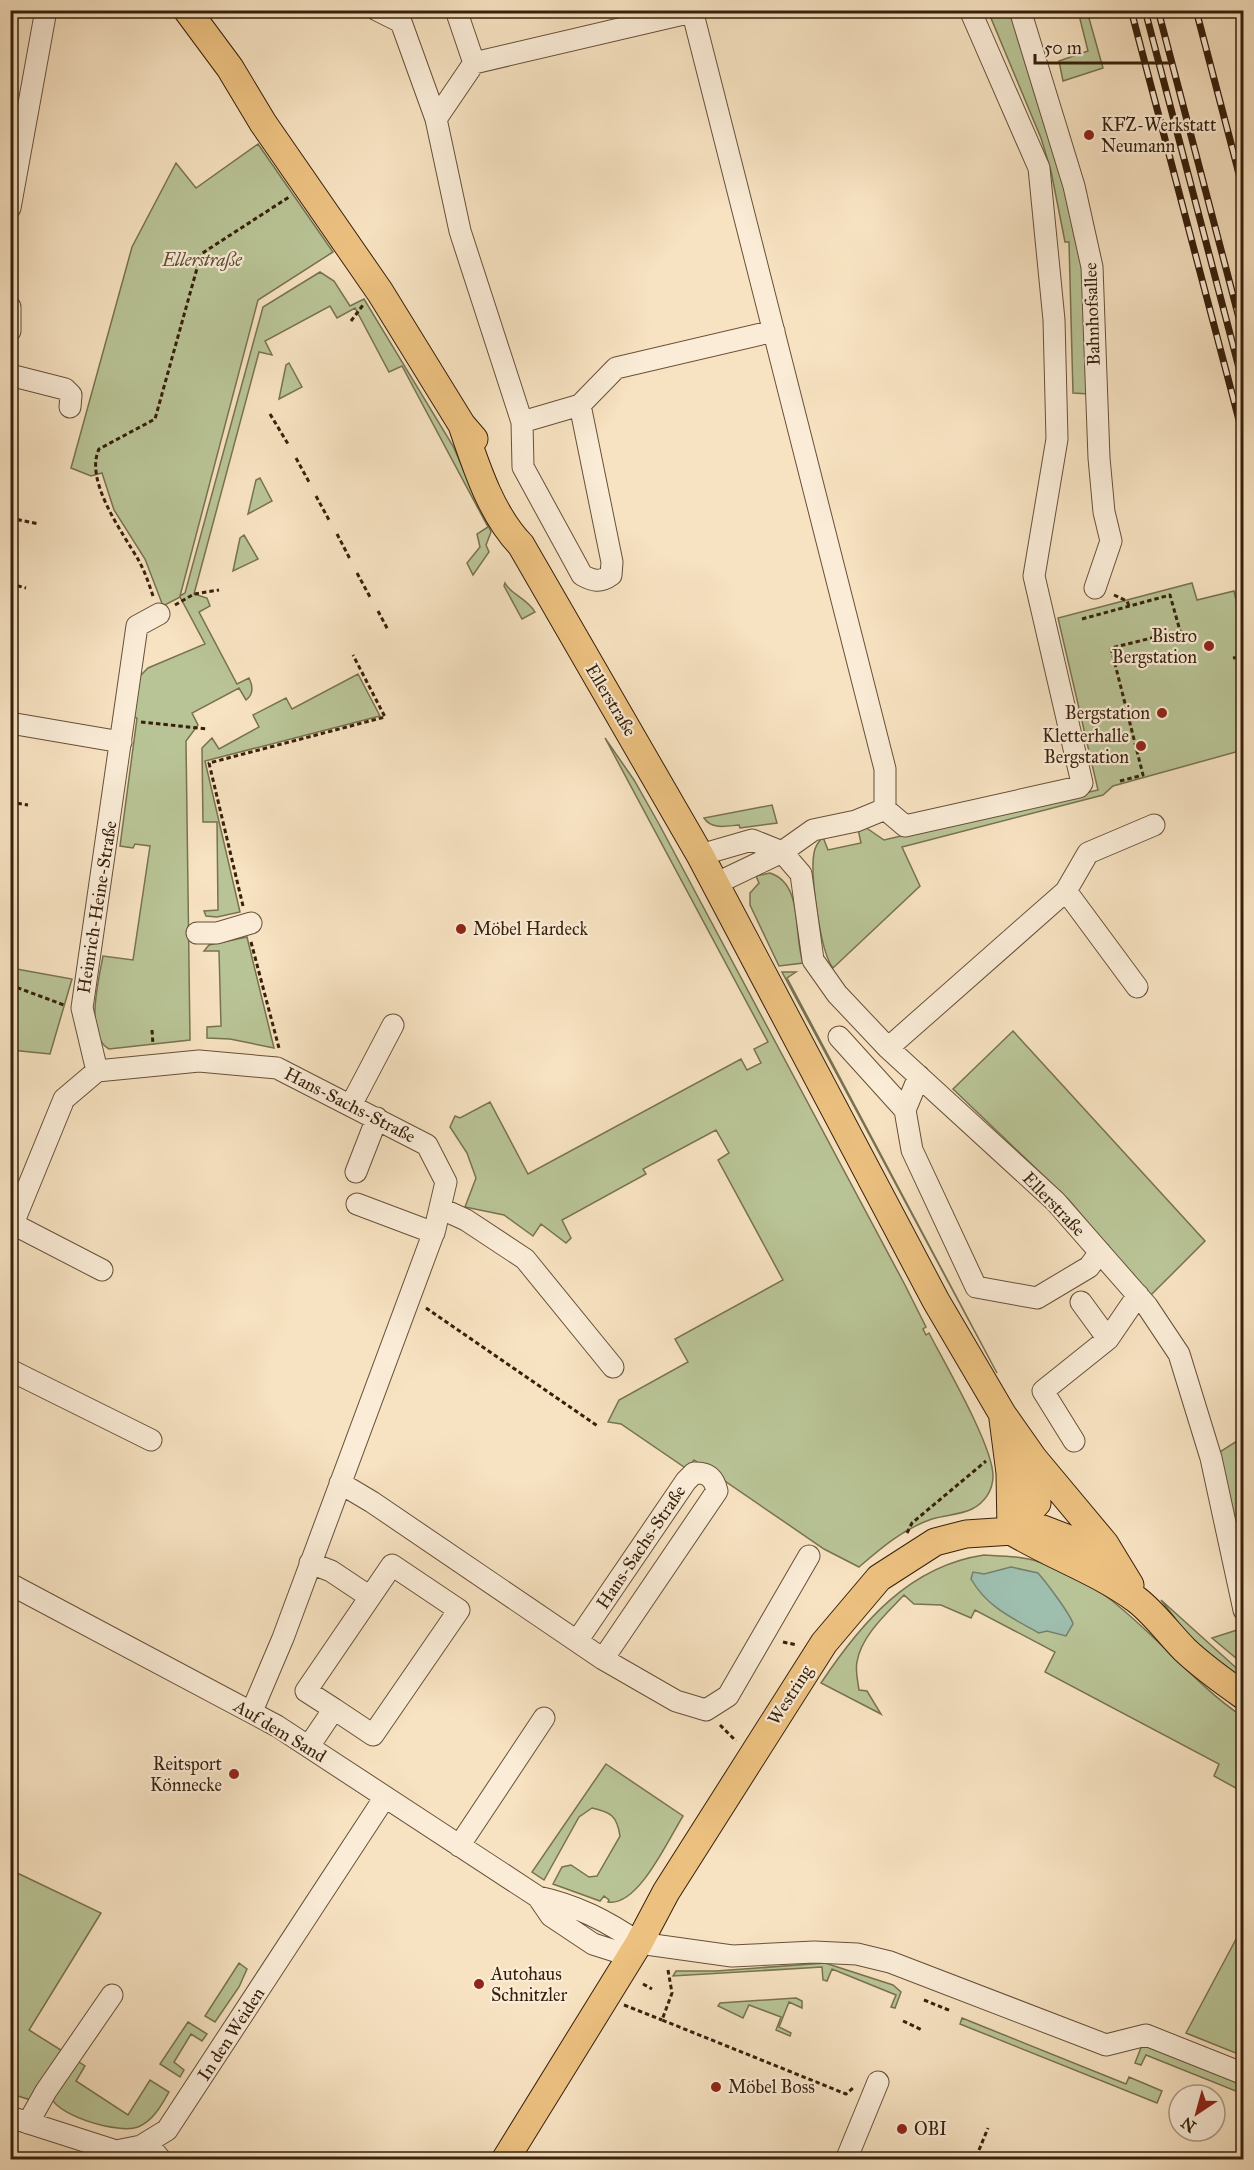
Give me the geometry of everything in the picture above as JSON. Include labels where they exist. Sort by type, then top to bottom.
[{"type":"main road","name":"Ellerstraße","points":[[187,10],[230,68],[262,123],[380,292],[462,425],[475,464],[508,532],[521,545],[700,855],[936,1301],[1003,1415],[1034,1459],[1105,1544],[1133,1593]]},
{"type":"main road","name":"Ellerstraße","points":[[1003,1415],[1010,1473],[1011,1531]]},
{"type":"main road","points":[[1034,1459],[1037,1503],[1011,1531],[1039,1548],[1056,1553],[1133,1593],[1187,1651],[1244,1696]]},
{"type":"main road","name":"Westring","points":[[505,2160],[639,1943],[666,1892],[824,1643],[879,1578],[935,1542],[966,1534],[1011,1531]]},
{"type":"street","points":[[10,208],[46,10]]},
{"type":"street","points":[[377,10],[401,22],[436,119],[460,231],[522,422],[523,467],[582,575],[592,581],[603,580],[611,575],[612,562],[580,405]]},
{"type":"street","points":[[456,10],[474,63]]},
{"type":"street","points":[[436,119],[474,63],[692,11],[885,770],[885,809],[904,826],[1079,787],[1082,783],[1035,576],[1057,439],[1054,320],[1040,168],[970,10]]},
{"type":"street","name":"Bahnhofsallee","points":[[1020,10],[1074,186],[1092,267],[1099,458],[1104,512],[1111,541],[1095,588]]},
{"type":"street","points":[[10,307],[10,332]]},
{"type":"street","points":[[522,422],[580,405],[616,368],[774,331]]},
{"type":"street","points":[[10,375],[65,389],[71,395],[70,407]]},
{"type":"street","name":"Heinrich-Heine-Straße","points":[[97,1071],[82,1008],[137,626],[159,614]]},
{"type":"street","points":[[10,723],[121,742]]},
{"type":"street","points":[[716,884],[782,852],[813,830],[856,820],[885,809]]},
{"type":"street","points":[[888,1048],[1066,891],[1088,854],[1154,825]]},
{"type":"street","name":"Ellerstraße","points":[[700,855],[752,840],[782,852],[801,874],[813,960],[837,994],[888,1048],[1055,1201],[1138,1295],[1179,1354],[1211,1458],[1244,1610]]},
{"type":"street","points":[[1066,891],[1137,987]]},
{"type":"street","points":[[197,933],[217,933],[249,924]]},
{"type":"street","points":[[351,1105],[393,1025]]},
{"type":"street","points":[[839,1037],[905,1110],[912,1150],[976,1287],[1037,1298],[1089,1267],[1100,1252]]},
{"type":"street","name":"Hans-Sachs-Straße","points":[[97,1071],[199,1061],[277,1068],[427,1145],[446,1182],[442,1209],[434,1233],[252,1712]]},
{"type":"street","points":[[97,1071],[64,1100],[12,1228],[102,1270]]},
{"type":"street","points":[[905,1110],[919,1076]]},
{"type":"street","points":[[356,1172],[377,1118]]},
{"type":"street","points":[[357,1204],[434,1233]]},
{"type":"street","points":[[442,1209],[466,1220],[525,1259],[613,1367]]},
{"type":"street","points":[[1074,1441],[1043,1391],[1108,1339],[1138,1295]]},
{"type":"street","points":[[1082,1302],[1108,1339]]},
{"type":"street","points":[[10,1370],[151,1440]]},
{"type":"street","name":"Hans-Sachs-Straße","points":[[577,1641],[686,1481],[694,1473],[704,1472],[714,1480],[717,1491],[603,1659]]},
{"type":"street","points":[[340,1484],[372,1502],[603,1659],[676,1701],[706,1710],[729,1696],[809,1556]]},
{"type":"street","points":[[310,1563],[332,1571],[370,1597]]},
{"type":"street","points":[[392,1564],[459,1610],[373,1735],[334,1709],[306,1692],[392,1564]]},
{"type":"street","name":"Auf dem Sand","points":[[10,1584],[252,1712],[309,1746],[538,1897],[551,1916],[593,1944],[615,1951],[639,1943]]},
{"type":"street","points":[[309,1746],[334,1709]]},
{"type":"street","points":[[459,1846],[544,1718]]},
{"type":"street","name":"In den Weiden","points":[[19,2120],[105,2154],[147,2143],[167,2130],[385,1797]]},
{"type":"street","points":[[639,1943],[732,1956],[814,1952],[857,1954],[890,1962],[1106,2045],[1146,2035],[1244,2074]]},
{"type":"street","points":[[19,2120],[46,2091],[112,1995]]},
{"type":"street","points":[[846,2160],[869,2082]]},
{"type":"street","points":[[147,2143],[161,2160]]},
{"type":"path","points":[[159,614],[141,563],[109,512],[95,458],[99,449],[155,419],[201,254],[293,195]]},
{"type":"path","points":[[351,321],[368,299]]},
{"type":"path","points":[[270,414],[288,444]]},
{"type":"path","points":[[296,458],[309,482]]},
{"type":"path","points":[[316,496],[329,520]]},
{"type":"path","points":[[10,518],[39,524]]},
{"type":"path","points":[[337,534],[350,559]]},
{"type":"path","points":[[357,573],[370,597]]},
{"type":"path","points":[[10,584],[26,588]]},
{"type":"path","points":[[194,594],[219,590]]},
{"type":"path","points":[[1082,619],[1170,595],[1182,638]]},
{"type":"path","points":[[1127,601],[1129,606]]},
{"type":"path","points":[[378,611],[388,630]]},
{"type":"path","points":[[1120,781],[1143,775],[1111,648],[1180,631]]},
{"type":"path","points":[[280,1053],[208,763],[385,717],[353,655]]},
{"type":"path","points":[[1233,658],[1240,657],[1244,668]]},
{"type":"path","points":[[135,722],[208,729]]},
{"type":"path","points":[[10,802],[28,805]]},
{"type":"path","points":[[10,862],[18,864]]},
{"type":"path","points":[[10,985],[68,1007]]},
{"type":"path","points":[[152,1030],[153,1047]]},
{"type":"path","points":[[426,1308],[599,1427]]},
{"type":"path","points":[[905,1535],[912,1523],[963,1483],[992,1456]]},
{"type":"path","points":[[706,1710],[736,1742]]},
{"type":"path","points":[[662,2020],[672,1994],[668,1970]]},
{"type":"path","points":[[643,1984],[652,1989]]},
{"type":"path","points":[[924,2000],[951,2011]]},
{"type":"path","points":[[622,2004],[781,2070],[846,2094],[869,2082]]},
{"type":"path","points":[[903,2021],[922,2030]]},
{"type":"path","points":[[979,2150],[988,2128]]},
{"type":"green space","points":[[988,11],[1012,11],[1037,87],[1081,248],[1089,394],[1073,393],[1069,242],[1065,242],[1051,171],[1041,138]]},
{"type":"green space","points":[[1078,11],[1087,11],[1103,68],[1063,81],[1059,61],[1088,51]]},
{"type":"green space","points":[[258,144],[333,252],[258,300],[180,596],[185,593],[263,307],[320,272],[334,281],[350,306],[364,299],[453,446],[491,532],[486,545],[489,552],[473,575],[467,563],[480,547],[477,534],[488,527],[402,366],[389,372],[355,308],[337,318],[330,306],[265,341],[272,355],[259,352],[194,594],[207,598],[210,606],[199,612],[237,684],[249,678],[252,690],[246,700],[239,688],[192,713],[198,725],[186,741],[190,1040],[109,1049],[101,1042],[95,1019],[103,956],[133,960],[150,846],[135,844],[133,848],[120,846],[137,718],[134,717],[140,676],[148,668],[205,644],[180,597],[163,606],[145,559],[114,510],[102,473],[91,476],[71,468],[132,247],[176,163],[196,188]]},
{"type":"green space","points":[[289,363],[302,387],[279,399],[286,365]]},
{"type":"green space","points":[[260,478],[272,501],[248,514],[256,480]]},
{"type":"green space","points":[[244,535],[258,559],[233,571],[240,538]]},
{"type":"green space","points":[[505,583],[535,612],[522,619],[504,586]]},
{"type":"green space","name":"Bergstation","points":[[1192,583],[1197,600],[1234,591],[1243,629],[1243,750],[1113,786],[1103,795],[902,847],[920,886],[833,968],[828,959],[820,930],[813,877],[814,853],[821,839],[823,837],[828,850],[861,843],[858,829],[865,827],[884,840],[1098,790],[1058,618]]},
{"type":"green space","points":[[358,674],[380,716],[205,761],[240,912],[217,917],[206,916],[204,911],[218,910],[217,822],[203,822],[202,748],[212,738],[219,749],[259,727],[253,715],[286,698],[292,709]]},
{"type":"green space","points":[[605,738],[634,780],[659,824],[905,1285],[926,1327],[923,1329],[926,1335],[929,1333],[967,1405],[991,1463],[993,1476],[991,1487],[987,1496],[980,1503],[967,1511],[932,1519],[911,1528],[884,1546],[859,1567],[824,1549],[694,1460],[687,1469],[621,1424],[608,1422],[619,1400],[688,1362],[675,1339],[783,1280],[718,1160],[729,1153],[716,1130],[643,1169],[646,1174],[562,1220],[571,1238],[566,1243],[541,1224],[533,1236],[504,1215],[465,1207],[476,1178],[467,1153],[450,1127],[455,1116],[460,1118],[490,1102],[528,1174],[741,1059],[747,1070],[761,1063],[754,1049],[768,1042]]},
{"type":"green space","points":[[772,805],[777,823],[740,828],[739,825],[715,826],[704,818]]},
{"type":"green space","points":[[770,873],[781,879],[793,899],[803,963],[779,966],[750,905],[750,893],[759,883],[756,876]]},
{"type":"green space","points":[[247,937],[274,1048],[230,1039],[207,1038],[207,1027],[221,1026],[219,951],[204,951],[209,945]]},
{"type":"green space","points":[[11,968],[72,979],[50,1054],[11,1050]]},
{"type":"green space","points":[[782,972],[796,972],[787,978],[997,1373]]},
{"type":"green space","points":[[1013,1031],[1205,1241],[1150,1296],[1069,1200],[953,1089]]},
{"type":"green space","points":[[1243,1437],[1243,1582],[1215,1455]]},
{"type":"green space","points":[[984,1555],[1033,1560],[1069,1574],[1097,1590],[1147,1631],[1218,1698],[1243,1717],[1243,1792],[1214,1776],[1219,1764],[1045,1672],[1055,1652],[975,1610],[971,1618],[941,1605],[914,1604],[904,1595],[883,1617],[869,1634],[859,1652],[856,1669],[859,1690],[867,1691],[881,1714],[821,1683],[853,1639],[889,1601],[933,1571],[957,1561]]},
{"type":"green space","points":[[1161,1600],[1243,1674],[1243,1684],[1196,1646]]},
{"type":"green space","points":[[1237,1630],[1243,1650],[1243,1664],[1212,1638]]},
{"type":"green space","points":[[606,1764],[683,1816],[661,1855],[641,1883],[619,1901],[608,1902],[609,1900],[604,1896],[600,1901],[553,1884],[562,1867],[571,1865],[589,1877],[597,1876],[620,1836],[615,1819],[604,1811],[592,1808],[579,1817],[544,1880],[532,1872]]},
{"type":"green space","points":[[11,1870],[101,1913],[29,2030],[64,2052],[31,2100],[11,2094]]},
{"type":"green space","points":[[1243,1926],[1243,2056],[1186,2033]]},
{"type":"green space","points":[[239,1963],[247,1969],[239,1987],[215,2022],[205,2016]]},
{"type":"green space","points":[[825,1963],[893,1985],[901,1992],[895,2008],[891,2007],[896,1995],[832,1969],[827,1981],[823,1980],[822,1967],[673,1976],[676,1971],[716,1971]]},
{"type":"green space","points":[[796,1998],[802,2001],[802,2008],[789,2002],[779,2027],[791,2033],[790,2036],[776,2030],[781,2017],[749,2005],[743,2018],[718,2006],[720,2003]]},
{"type":"green space","points":[[962,2018],[1126,2084],[1129,2077],[1162,2091],[1157,2103],[960,2024]]},
{"type":"green space","points":[[188,2022],[207,2034],[202,2041],[191,2034],[174,2062],[184,2070],[180,2077],[160,2064]]},
{"type":"green space","points":[[1144,2040],[1243,2080],[1243,2094],[1227,2088],[1227,2083],[1216,2083],[1146,2055],[1141,2065],[1135,2063]]},
{"type":"green space","points":[[76,2060],[85,2066],[76,2081],[128,2115],[150,2080],[169,2092],[160,2108],[138,2127],[118,2128],[78,2118],[57,2106],[52,2099]]},
{"type":"shaded area","points":[[1011,1567],[1038,1573],[1042,1577],[1073,1624],[1066,1636],[1047,1631],[1039,1633],[1010,1617],[992,1604],[977,1589],[971,1579],[973,1572],[984,1574]]},
{"type":"railway","points":[[1131,10],[1244,439]]},
{"type":"railway","points":[[1145,10],[1244,387]]},
{"type":"railway","points":[[1158,10],[1244,337]]},
{"type":"railway","points":[[1196,10],[1244,193]]},
{"type":"place","name":"KFZ-Werkstatt Neumann","points":[[1089,135]]},
{"type":"place","name":"Bistro Bergstation","points":[[1209,646]]},
{"type":"place","name":"Bergstation","points":[[1162,713]]},
{"type":"place","name":"Kletterhalle Bergstation","points":[[1141,746]]},
{"type":"place","name":"Möbel Hardeck","points":[[461,929]]},
{"type":"place","name":"Reitsport Könnecke","points":[[234,1774]]},
{"type":"place","name":"Autohaus Schnitzler","points":[[479,1984]]},
{"type":"place","name":"Möbel Boss","points":[[716,2087]]},
{"type":"place","name":"OBI","points":[[902,2129]]}]
